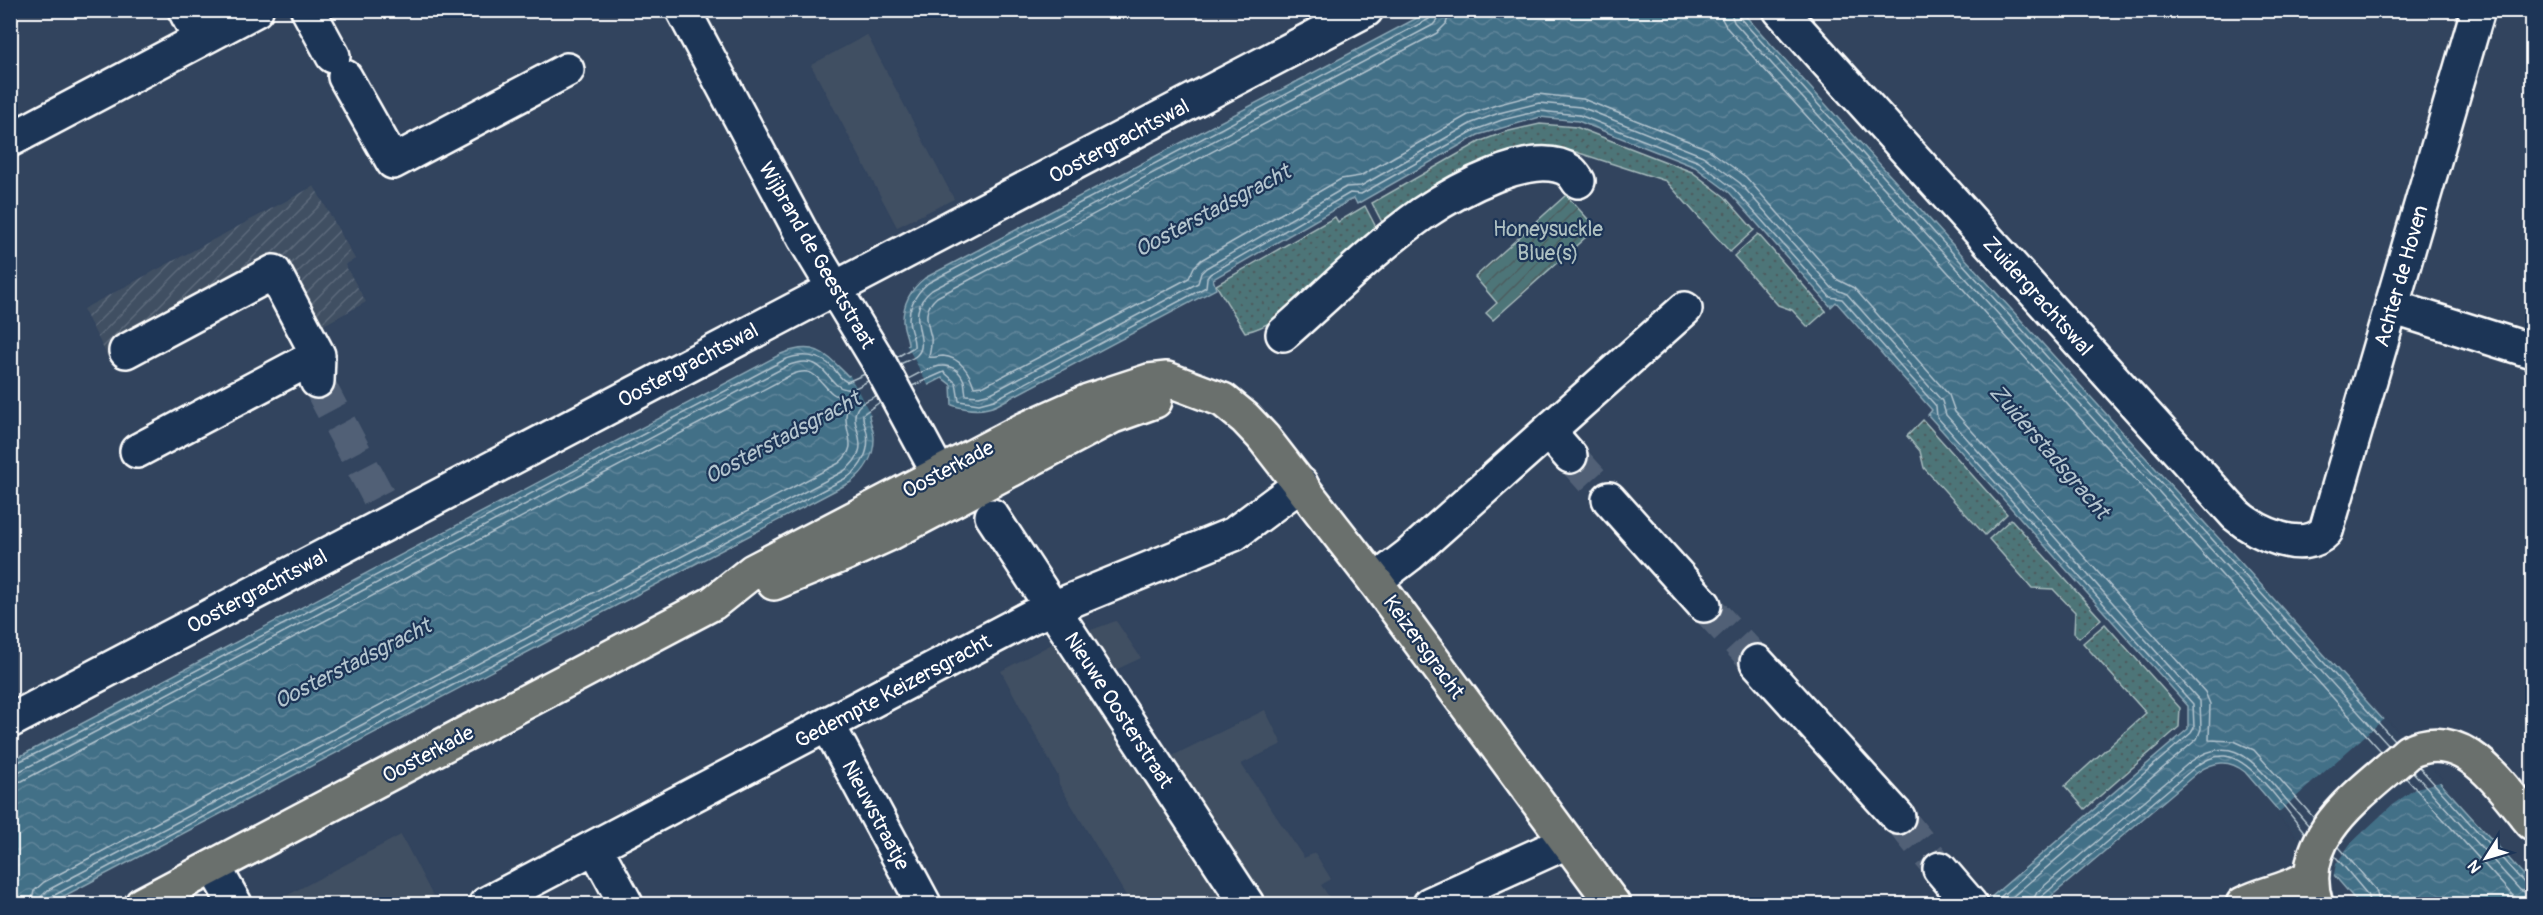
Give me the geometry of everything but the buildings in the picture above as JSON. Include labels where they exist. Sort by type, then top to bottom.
[{"type":"main road","name":"Oosterkade","points":[[142,904],[713,603],[761,589],[848,554],[1034,425],[1119,389],[1149,381],[1167,379],[1210,396]]},
{"type":"main road","name":"Keizersgracht","points":[[1210,396],[1245,418],[1301,484],[1612,904]]},
{"type":"main road","points":[[2243,904],[2257,896],[2291,888],[2313,890],[2312,860],[2337,815],[2408,752],[2418,747],[2434,745],[2455,747],[2471,757],[2532,823]]},
{"type":"street","points":[[185,10],[200,39]]},
{"type":"street","points":[[10,140],[255,10]]},
{"type":"street","points":[[308,10],[393,162],[567,70]]},
{"type":"street","name":"Wijbrand de Geeststraat","points":[[683,10],[804,238],[878,359],[946,487]]},
{"type":"street","name":"Oostergrachtswal","points":[[10,721],[386,510],[836,289],[1366,10]]},
{"type":"street","name":"Zuidergrachtswal","points":[[1780,10],[2236,514],[2250,527],[2266,535],[2302,542],[2319,538]]},
{"type":"street","name":"Achter de Hoven","points":[[2319,538],[2326,531],[2478,10]]},
{"type":"street","points":[[1283,334],[1398,233],[1423,214],[1499,173],[1524,164],[1545,163],[1569,170],[1585,188]]},
{"type":"street","points":[[126,351],[274,272],[317,368],[137,451]]},
{"type":"street","points":[[2392,306],[2532,351]]},
{"type":"street","points":[[1375,581],[1559,444],[1685,309]]},
{"type":"street","name":"Gedempte Keizersgracht","points":[[486,904],[1054,607],[1234,534],[1301,484]]},
{"type":"street","points":[[1609,499],[1704,605]]},
{"type":"street","name":"Nieuwe Oosterstraat","points":[[992,516],[1054,607],[1247,904]]},
{"type":"street","points":[[1757,662],[1898,817]]},
{"type":"street","name":"Nieuwstraatje","points":[[828,725],[924,904]]},
{"type":"street","points":[[1430,904],[1567,842]]},
{"type":"street","points":[[595,847],[626,904]]},
{"type":"street","points":[[214,867],[235,904]]},
{"type":"street","points":[[1940,869],[1970,904]]},
{"type":"shaded area","points":[[867,35],[954,199],[897,227],[811,65]]},
{"type":"shaded area","points":[[314,186],[355,259],[345,265],[366,302],[307,334],[274,272],[109,359],[83,309]]},
{"type":"shaded area","points":[[1116,621],[1141,658],[1113,671],[1162,761],[1265,710],[1282,744],[1241,764],[1304,858],[1315,853],[1331,879],[1321,885],[1334,904],[1131,904],[1059,784],[1058,776],[1001,671],[1052,644]]},
{"type":"shaded area","points":[[401,835],[436,902],[432,904],[273,904],[273,903]]},
{"type":"green space","points":[[1540,124],[1576,127],[1692,172],[1725,197],[1754,230],[1730,252],[1666,181],[1576,152],[1558,149],[1537,149],[1384,226],[1372,203],[1481,141],[1505,132]]},
{"type":"green space","name":"Honeysuckle Blue(s)","points":[[1566,195],[1596,228],[1493,320],[1486,313],[1497,303],[1475,277]]},
{"type":"green space","points":[[1365,206],[1378,231],[1297,305],[1261,327],[1245,332],[1216,285],[1335,217],[1338,222]]},
{"type":"green space","points":[[1758,234],[1826,311],[1808,327],[1792,310],[1778,305],[1734,256]]},
{"type":"green space","points":[[1923,420],[2007,514],[1985,535],[1924,468],[1920,451],[1907,436]]},
{"type":"green space","points":[[2011,519],[2101,619],[2079,638],[2074,633],[2075,612],[2053,589],[2032,588],[1989,539]]},
{"type":"green space","points":[[2105,624],[2180,708],[2179,727],[2085,809],[2065,786],[2146,713],[2083,643]]},
{"type":"water","points":[[1432,10],[1741,11],[2532,884],[2532,904],[2359,904],[2245,772],[2233,765],[2222,763],[2198,772],[2042,904],[1983,904],[2188,729],[2188,706],[1928,415],[1932,410],[1836,302],[1831,307],[1730,193],[1695,167],[1578,121],[1540,117],[1478,135],[1357,204],[1354,198],[1213,279],[1216,289],[997,405],[974,410],[952,405],[951,385],[942,378],[869,415],[874,446],[864,469],[851,482],[49,904],[11,904],[11,761],[781,354],[803,348],[812,349],[833,361],[848,376],[908,345],[903,314],[912,291],[925,278]]},
{"type":"pier","points":[[906,344],[929,387],[872,417],[849,374]]},
{"type":"pier","points":[[2385,718],[2444,781],[2416,788],[2392,805],[2350,844],[2336,864],[2333,879],[2277,814]]},
{"type":"tunnel","points":[[317,381],[380,500]]},
{"type":"tunnel","points":[[1570,456],[1609,499]]},
{"type":"tunnel","points":[[1704,605],[1757,662]]},
{"type":"tunnel","points":[[1898,817],[1940,869]]},
{"type":"water label","name":"Oosterstadsgracht","points":[[1212,210]]},
{"type":"water label","name":"Oosterstadsgracht","points":[[782,437]]},
{"type":"water label","name":"Zuiderstadsgracht","points":[[2050,451]]},
{"type":"water label","name":"Oosterstadsgracht","points":[[352,663]]}]
